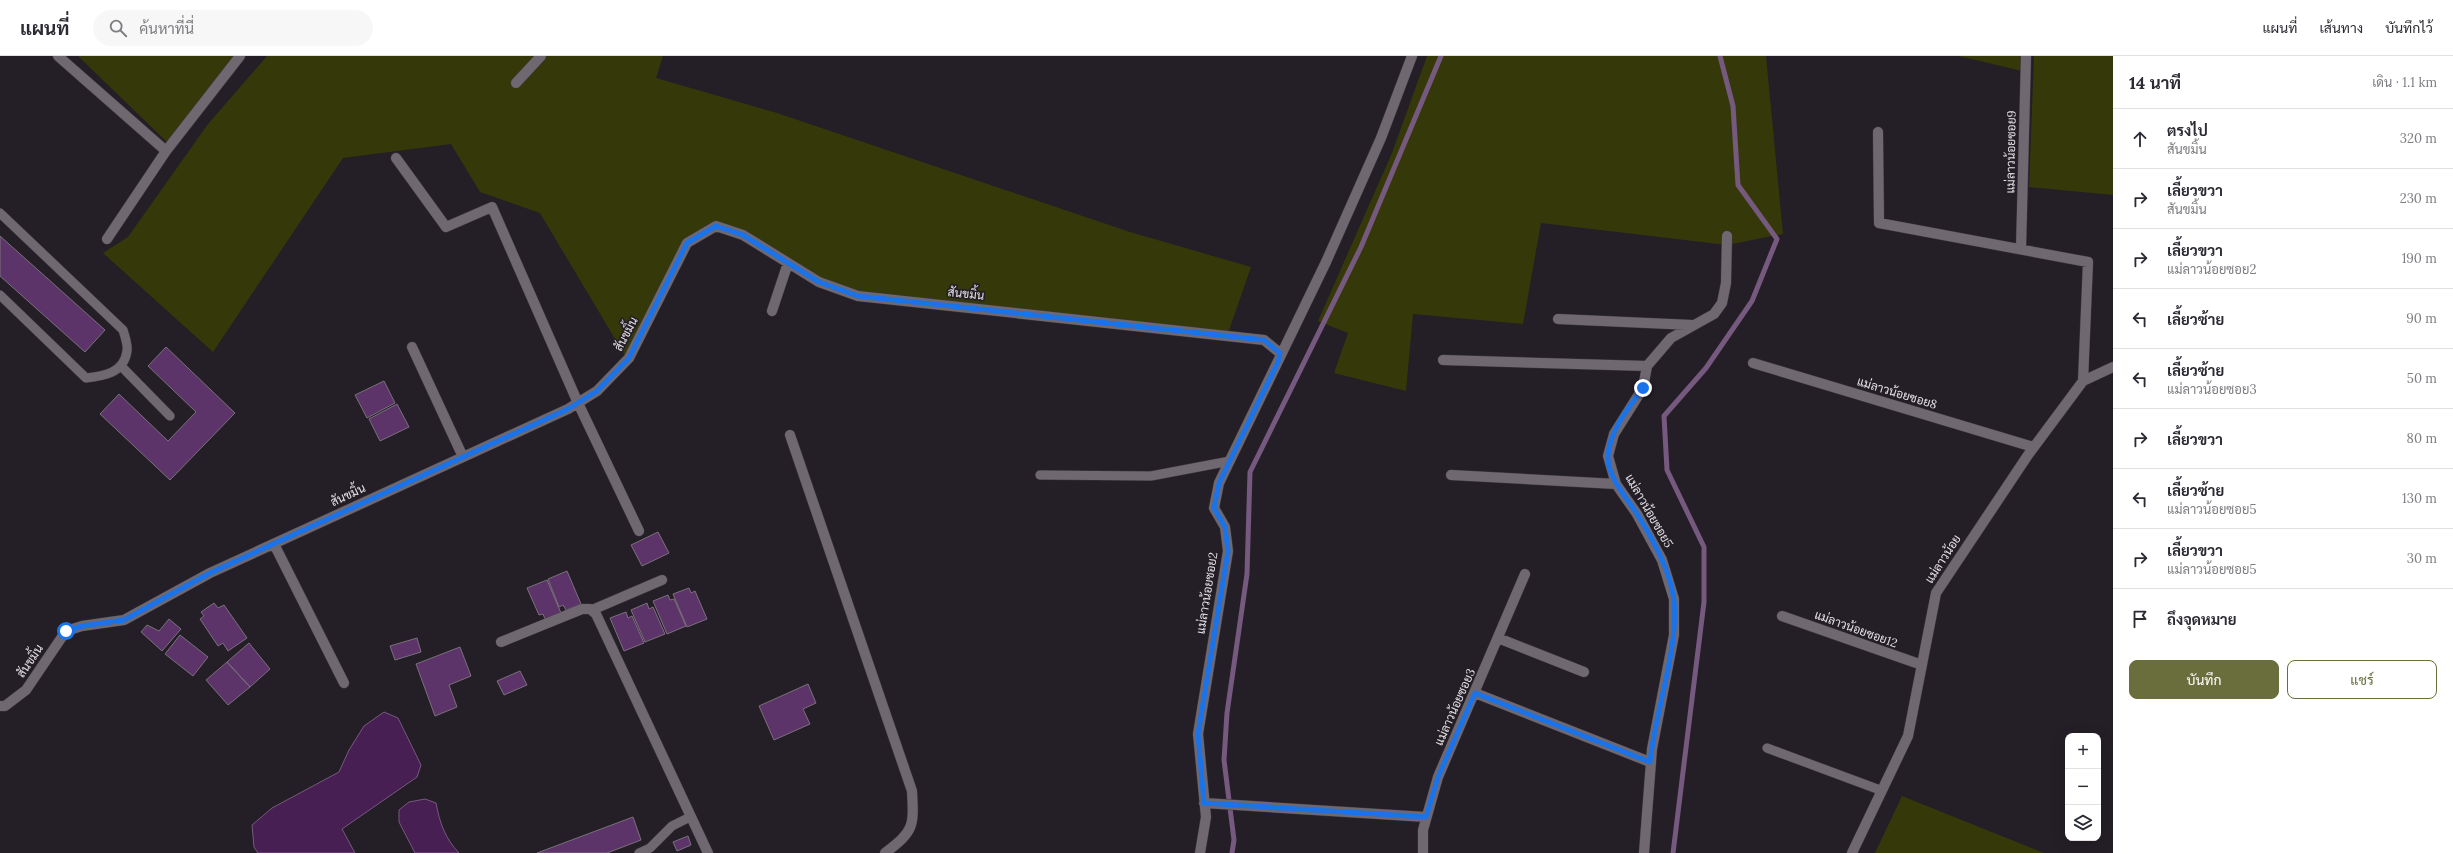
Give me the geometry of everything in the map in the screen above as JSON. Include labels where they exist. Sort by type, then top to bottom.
[{"type":"street","points":[[58,56],[166,151]]},
{"type":"street","points":[[107,239],[166,151],[240,56]]},
{"type":"street","points":[[516,83],[541,56]]},
{"type":"street","name":"แม่ลาวน้อยซอย2","points":[[1200,853],[1206,817],[1198,734],[1228,551],[1225,527],[1214,508],[1219,483],[1280,353],[1326,262],[1381,138],[1412,56]]},
{"type":"street","name":"แม่ลาวน้อยซอย9","points":[[2021,248],[2026,56]]},
{"type":"street","points":[[1878,132],[1879,223],[2021,248],[2088,262],[2083,381]]},
{"type":"street","points":[[396,158],[446,227],[492,207],[578,403],[639,531]]},
{"type":"street","name":"สันขมิ้น","points":[[0,706],[5,706],[26,690],[66,631],[82,626],[124,620],[210,573],[578,403],[597,391],[629,358],[687,243],[716,226],[743,235],[819,282],[858,296],[1264,340],[1280,353]]},
{"type":"street","points":[[1443,360],[1646,366],[1671,338],[1680,331],[1696,325],[1714,314],[1722,303],[1726,283],[1727,236]]},
{"type":"street","points":[[772,311],[788,263]]},
{"type":"street","points":[[1558,318],[1696,325]]},
{"type":"street","points":[[412,347],[463,457]]},
{"type":"street","name":"แม่ลาวน้อยซอย8","points":[[1753,363],[2033,447]]},
{"type":"street","name":"แม่ลาวน้อยซอย5","points":[[1644,853],[1650,762],[1674,635],[1674,600],[1662,560],[1637,514],[1616,484],[1608,456],[1614,434],[1643,388],[1646,366]]},
{"type":"street","name":"แม่ลาวน้อย","points":[[1852,853],[1880,790],[1908,736],[1936,593],[2033,447],[2083,381],[2113,367]]},
{"type":"street","points":[[790,435],[912,791],[914,816],[907,836],[884,853]]},
{"type":"street","points":[[1452,476],[1616,484]]},
{"type":"street","points":[[274,544],[344,683]]},
{"type":"street","name":"แม่ลาวน้อยซอย3","points":[[1423,853],[1426,817],[1438,777],[1525,574]]},
{"type":"street","points":[[501,642],[582,609],[592,610],[662,580]]},
{"type":"street","points":[[592,610],[596,614],[708,853]]},
{"type":"street","name":"แม่ลาวน้อยซอย12","points":[[1782,616],[1922,665]]},
{"type":"street","points":[[1498,638],[1584,672]]},
{"type":"street","points":[[1475,693],[1650,762]]},
{"type":"street","points":[[1204,803],[1426,817]]},
{"type":"lane","points":[[0,213],[123,330],[128,351],[120,366],[113,373],[86,378],[0,295]]},
{"type":"lane","points":[[120,366],[170,416]]},
{"type":"lane","points":[[1040,476],[1151,476],[1230,461]]},
{"type":"lane","points":[[1767,748],[1880,790]]},
{"type":"lane","points":[[639,853],[650,848],[672,826],[690,817]]},
{"type":"green space","points":[[78,56],[239,56],[167,142]]},
{"type":"green space","points":[[267,56],[663,56],[656,78],[777,113],[1130,232],[1251,267],[1227,336],[858,296],[819,282],[743,235],[716,226],[687,243],[630,364],[540,213],[480,192],[451,144],[343,158],[213,352],[103,253],[128,237],[208,124]]},
{"type":"green space","points":[[1427,56],[1766,56],[1783,234],[1727,245],[1541,223],[1523,324],[1413,314],[1406,391],[1334,373],[1348,333],[1318,321],[1392,153]]},
{"type":"green space","points":[[1959,56],[2022,56],[2022,71]]},
{"type":"green space","points":[[2034,56],[2113,56],[2113,195],[2029,187]]},
{"type":"green space","points":[[1902,796],[2044,853],[1875,853]]},
{"type":"shaded area","points":[[384,712],[398,718],[421,765],[417,777],[342,829],[355,853],[258,853],[254,847],[252,825],[272,808],[339,772],[349,750],[364,726]]},
{"type":"shaded area","points":[[425,799],[436,803],[439,818],[444,830],[450,842],[459,853],[415,853],[399,822],[399,810],[409,802]]},
{"type":"building","points":[[0,236],[105,330],[85,352],[0,276]]},
{"type":"building","points":[[166,347],[235,413],[170,480],[100,414],[119,394],[168,441],[196,412],[148,366]]},
{"type":"building","points":[[384,381],[395,403],[367,418],[355,395]]},
{"type":"building","points":[[397,404],[409,427],[380,441],[369,419]]},
{"type":"building","points":[[658,532],[669,553],[642,566],[631,545]]},
{"type":"building","points":[[567,571],[581,604],[566,610],[563,605],[559,607],[548,579]]},
{"type":"building","points":[[547,580],[561,613],[545,619],[543,614],[539,615],[527,588]]},
{"type":"building","points":[[689,588],[691,593],[695,591],[707,619],[687,627],[673,594]]},
{"type":"building","points":[[668,595],[670,600],[674,599],[686,626],[667,634],[653,601]]},
{"type":"building","points":[[214,603],[218,608],[224,605],[247,638],[228,651],[223,643],[218,646],[200,619],[204,616],[201,612]]},
{"type":"building","points":[[647,603],[649,609],[653,607],[665,634],[645,642],[631,610]]},
{"type":"building","points":[[626,612],[628,618],[632,616],[644,643],[624,651],[610,618]]},
{"type":"building","points":[[169,619],[181,629],[162,651],[141,632],[147,625],[159,631]]},
{"type":"building","points":[[180,635],[208,657],[193,676],[165,654]]},
{"type":"building","points":[[417,638],[421,652],[395,660],[390,646]]},
{"type":"building","points":[[249,643],[270,669],[250,687],[227,662]]},
{"type":"building","points":[[460,647],[471,676],[449,685],[457,707],[435,716],[416,664]]},
{"type":"building","points":[[227,662],[250,687],[228,705],[206,680]]},
{"type":"building","points":[[520,671],[527,685],[504,695],[497,681]]},
{"type":"building","points":[[808,684],[816,703],[803,709],[810,724],[774,740],[759,706]]},
{"type":"building","points":[[633,817],[641,840],[607,853],[537,853]]},
{"type":"building","points":[[688,836],[691,845],[677,851],[673,842]]},
{"type":"waterway","points":[[1232,853],[1234,840],[1224,760],[1227,713],[1247,574],[1250,472],[1361,247],[1441,56]]},
{"type":"waterway","points":[[1673,853],[1704,602],[1704,547],[1667,470],[1664,416],[1706,368],[1752,301],[1777,239],[1738,185],[1733,106],[1720,56]]},
{"type":"route","points":[[66,631],[82,626],[124,620],[210,573],[568,409],[597,391],[629,358],[687,243],[716,226],[743,235],[819,282],[858,296],[1264,340],[1274,347],[1280,353],[1278,362],[1219,483],[1214,508],[1225,527],[1228,551],[1198,734],[1204,803],[1426,817],[1438,777],[1475,693],[1650,762],[1661,696],[1674,635],[1674,600],[1662,560],[1637,514],[1616,484],[1608,456],[1614,434],[1643,388]]}]
